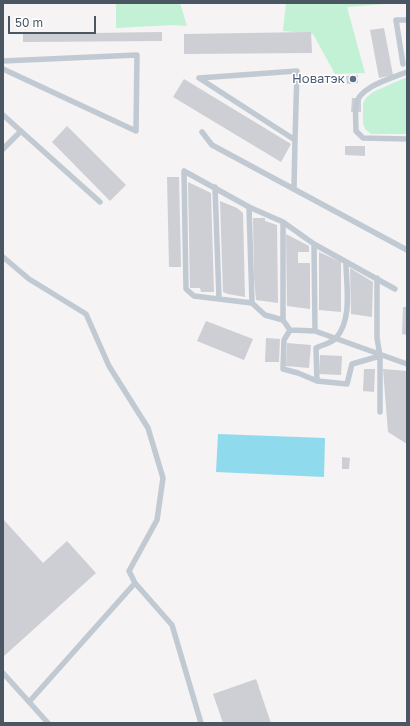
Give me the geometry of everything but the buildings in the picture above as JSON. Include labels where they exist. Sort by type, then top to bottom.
[{"type":"lane","points":[[403,64],[396,20],[407,20]]},
{"type":"lane","points":[[3,61],[137,55],[136,131],[3,69]]},
{"type":"lane","points":[[294,189],[296,140],[297,71],[199,78],[296,140]]},
{"type":"lane","points":[[407,72],[365,90],[358,97],[356,105],[356,131],[363,138],[407,139]]},
{"type":"lane","points":[[3,115],[20,132],[100,202]]},
{"type":"lane","points":[[3,149],[20,132]]},
{"type":"lane","points":[[202,132],[212,146],[407,250]]},
{"type":"lane","points":[[283,320],[265,314],[252,303],[194,296],[186,289],[184,171],[216,187],[249,207],[283,222],[314,244],[395,289]]},
{"type":"lane","points":[[216,187],[219,298]]},
{"type":"lane","points":[[249,207],[252,303]]},
{"type":"lane","points":[[283,222],[283,320],[290,330]]},
{"type":"lane","points":[[314,244],[315,331]]},
{"type":"lane","points":[[3,257],[29,279],[86,314],[109,366],[148,428],[163,478],[157,520],[129,571],[135,584],[172,625],[201,723]]},
{"type":"lane","points":[[316,381],[316,348],[335,340],[343,327],[347,312],[346,262]]},
{"type":"lane","points":[[377,278],[377,338],[380,356],[380,412]]},
{"type":"lane","points":[[290,330],[315,331],[335,340],[407,364]]},
{"type":"lane","points":[[290,330],[284,340],[283,369],[298,373],[316,381],[347,384],[352,364],[380,356]]},
{"type":"lane","points":[[29,702],[135,584]]},
{"type":"lane","points":[[3,673],[48,723]]},
{"type":"green space","points":[[116,3],[180,3],[187,26],[172,25],[116,28]]},
{"type":"green space","points":[[286,3],[397,3],[347,7],[365,73],[335,74],[313,34],[283,31]]},
{"type":"green space","points":[[407,77],[407,134],[371,134],[365,129],[363,123],[363,103],[366,98],[373,92]]},
{"type":"water","points":[[218,434],[325,438],[324,477],[216,472]]},
{"type":"place","name":"Новатэк","points":[[353,79]]}]
